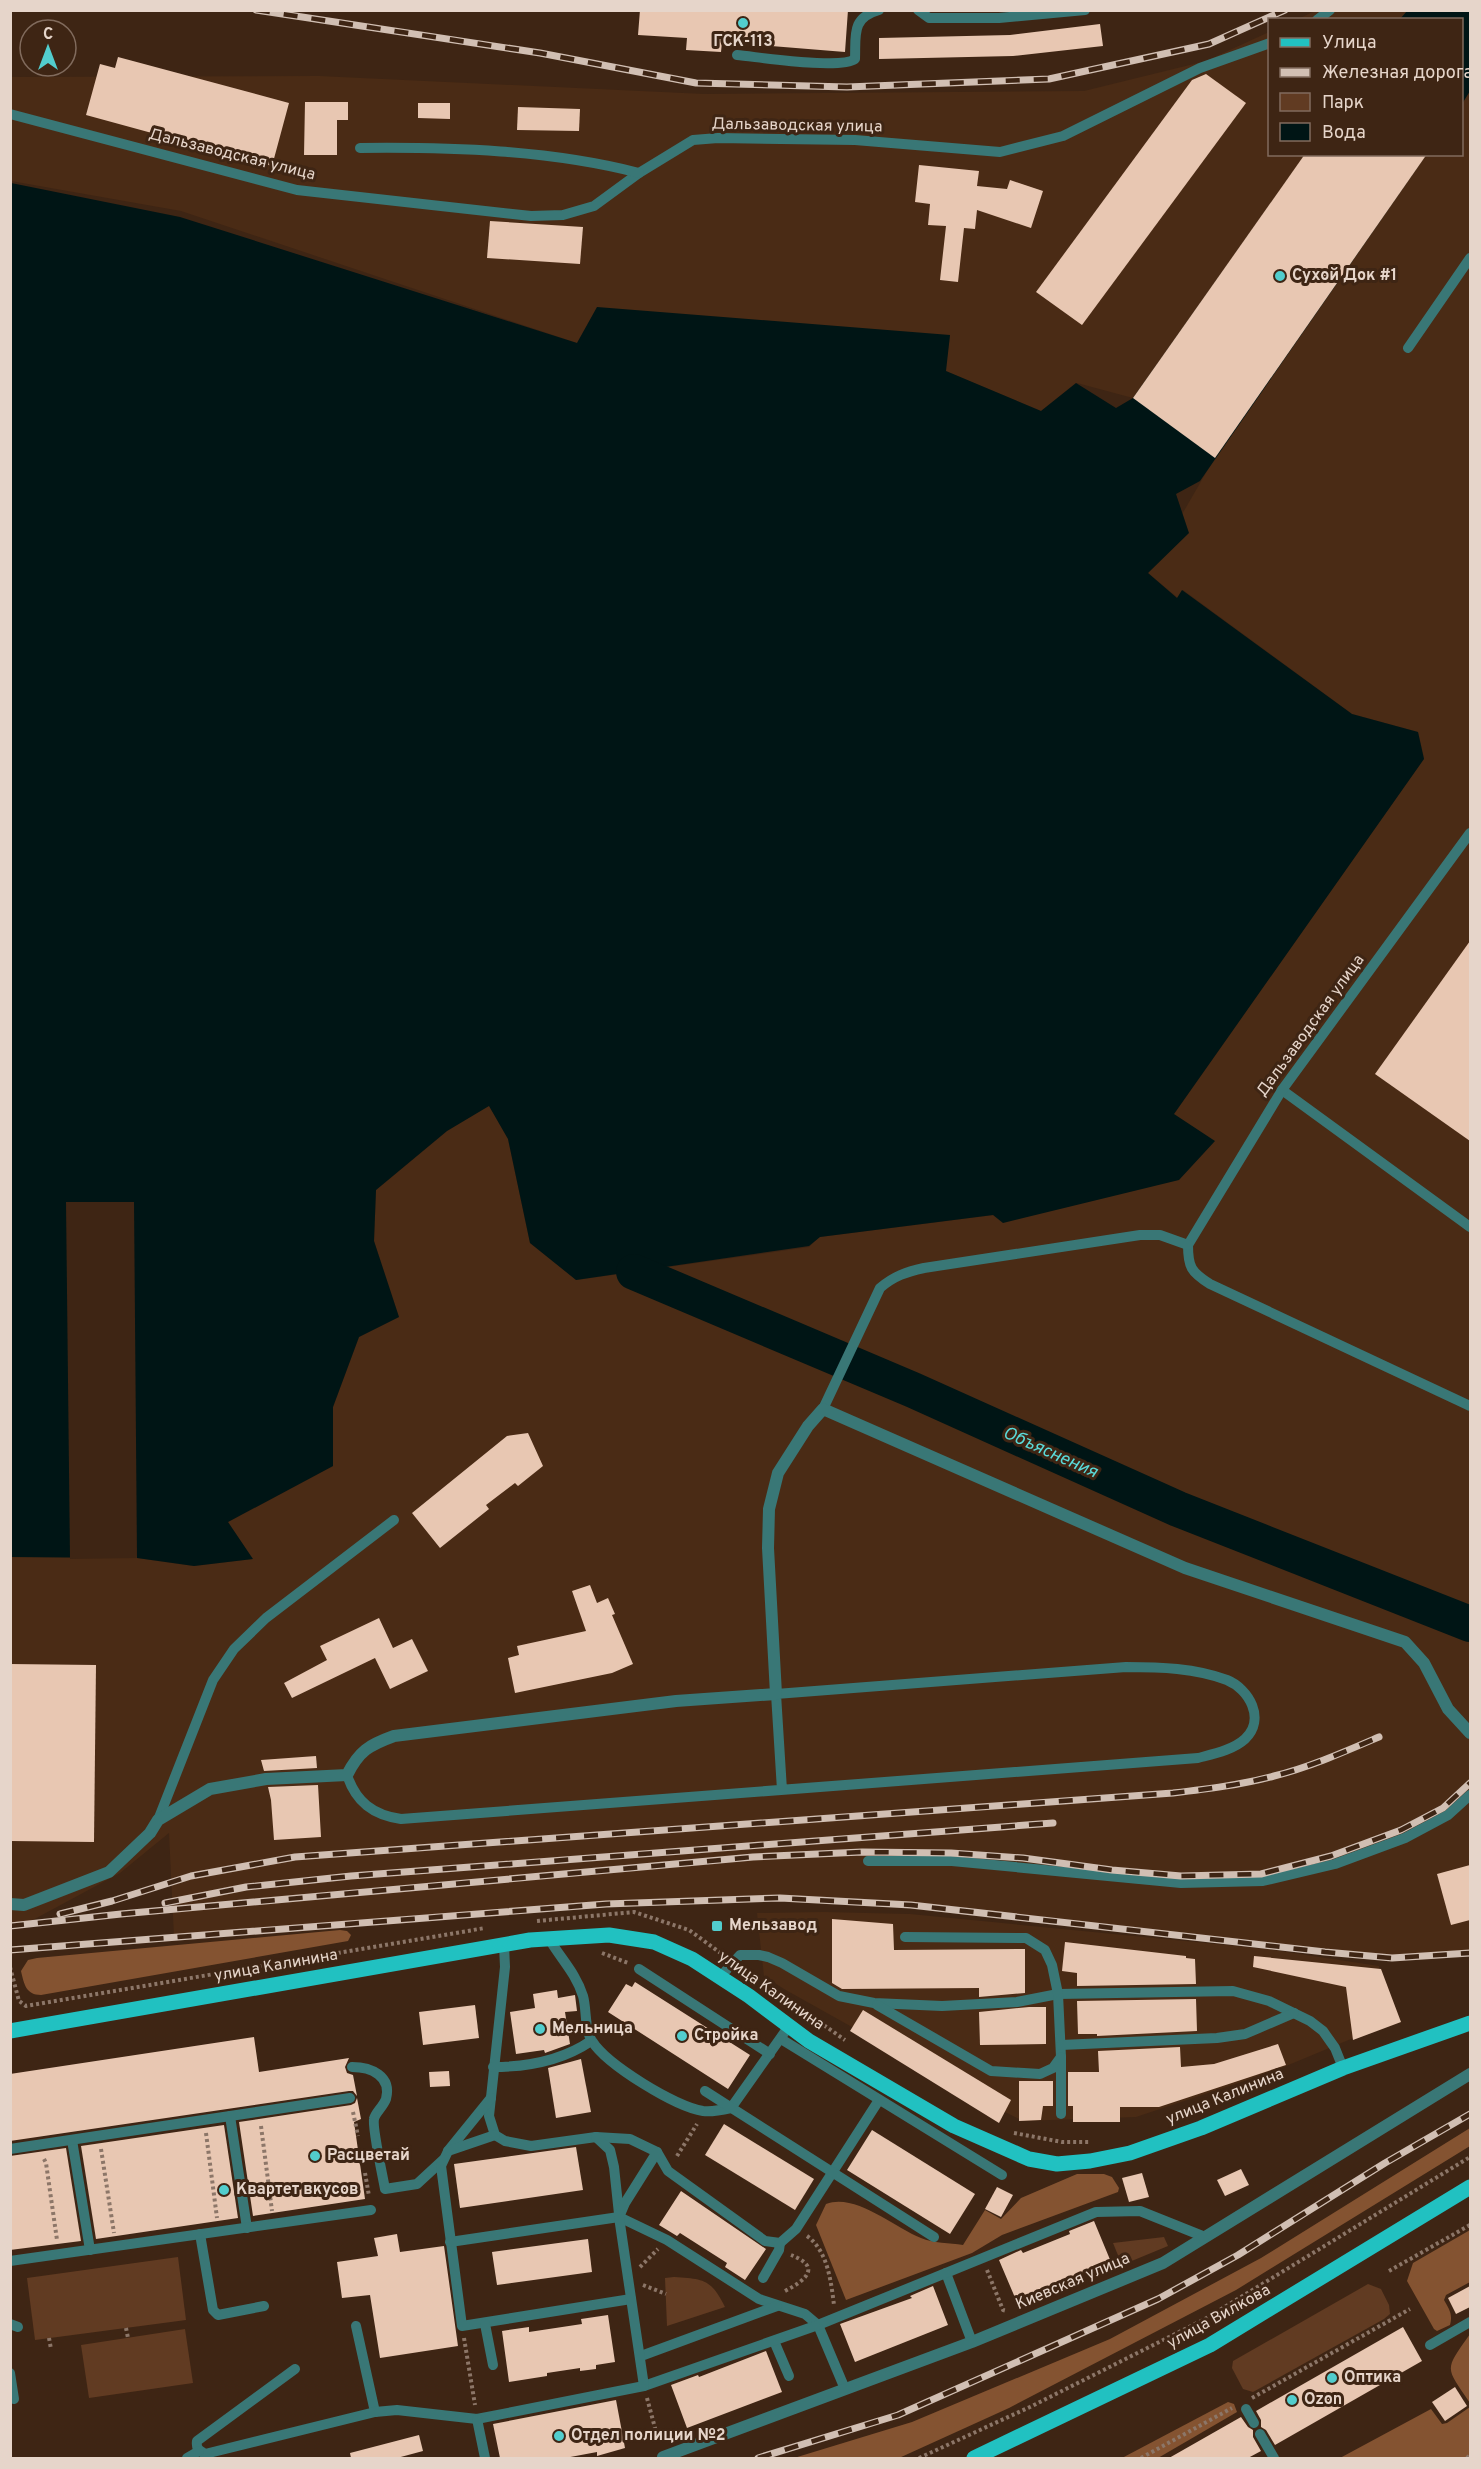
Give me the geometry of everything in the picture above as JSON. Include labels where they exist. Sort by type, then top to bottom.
[{"type":"main road","name":"улица Калинина","points":[[10,2031],[548,1937],[609,1935],[654,1942],[692,1959],[721,1976],[785,2032],[809,2041],[954,2126],[1029,2159],[1057,2164],[1090,2161],[1130,2153],[1201,2128],[1343,2068],[1470,2023]]},
{"type":"main road","name":"улица Вилкова","points":[[974,2458],[1210,2345],[1470,2187]]},
{"type":"street","points":[[10,1904],[24,1905],[109,1872],[150,1833],[158,1820],[210,1789],[225,1784],[266,1779],[347,1775],[355,1758],[372,1744],[394,1736],[676,1701],[776,1694],[768,1548],[769,1509],[778,1473],[808,1426],[824,1409],[1185,1568],[1232,1586],[1289,1602],[1405,1642],[1424,1663],[1448,1709],[1470,1733]]},
{"type":"street","name":"Киевская улица","points":[[660,2458],[972,2342],[1163,2262],[1470,2074]]},
{"type":"lane","points":[[737,55],[849,63],[855,59],[857,27],[867,14],[879,10]]},
{"type":"lane","points":[[918,10],[928,14],[1085,10]]},
{"type":"lane","name":"Дальзаводская улица","points":[[10,114],[297,190],[531,216],[563,215],[594,206],[639,173],[693,140],[718,138],[855,140],[1000,152],[1063,136],[1200,68],[1268,43]]},
{"type":"lane","points":[[360,148],[439,147],[595,162],[639,173]]},
{"type":"lane","points":[[1408,348],[1470,258]]},
{"type":"lane","name":"Дальзаводская улица","points":[[1188,1245],[1282,1090],[1470,833]]},
{"type":"lane","points":[[1282,1090],[1470,1227]]},
{"type":"lane","points":[[824,1409],[856,1335],[880,1288],[892,1278],[906,1272],[1140,1235],[1160,1235],[1188,1245],[1188,1262],[1191,1268],[1195,1274],[1210,1284],[1470,1406]]},
{"type":"lane","points":[[158,1820],[213,1680],[234,1649],[266,1618],[394,1520]]},
{"type":"lane","points":[[347,1775],[353,1792],[363,1804],[384,1817],[401,1819],[782,1790],[1198,1758],[1228,1749],[1246,1738],[1256,1718],[1251,1700],[1229,1681],[1199,1672],[1160,1667],[1126,1667],[776,1694],[782,1790]]},
{"type":"lane","points":[[868,1861],[952,1861],[1181,1883],[1263,1881],[1335,1864],[1405,1838],[1448,1815],[1470,1795]]},
{"type":"lane","points":[[548,1937],[560,1958],[574,1973],[583,1998],[591,2041],[635,2079],[686,2106],[705,2111],[731,2108],[785,2032],[879,2100],[1002,2175]]},
{"type":"lane","points":[[905,1937],[1026,1938],[1045,1950],[1052,1965],[1058,1994],[1061,2114]]},
{"type":"lane","points":[[504,1945],[505,1967],[489,2116],[495,2135],[505,2141],[531,2146],[596,2137],[630,2139],[657,2152],[668,2171],[765,2241],[779,2247]]},
{"type":"lane","points":[[721,1976],[740,1955],[759,1955],[782,1963],[839,1996],[874,2003],[942,2006],[1006,2003],[1058,1994],[1233,1991],[1269,2001],[1323,2031],[1335,2048],[1343,2068]]},
{"type":"lane","points":[[639,1969],[770,2054]]},
{"type":"lane","points":[[874,2003],[991,2071],[1040,2074],[1053,2068],[1061,2051]]},
{"type":"lane","points":[[1061,2051],[1245,2034],[1294,2013]]},
{"type":"lane","points":[[493,2067],[530,2064],[573,2053],[591,2041]]},
{"type":"lane","points":[[352,2067],[374,2069],[382,2076],[386,2086],[386,2098],[374,2119],[385,2189],[417,2184],[445,2155],[492,2096]]},
{"type":"lane","points":[[705,2091],[934,2237]]},
{"type":"lane","points":[[10,2149],[350,2098]]},
{"type":"lane","points":[[763,2278],[779,2247],[796,2229],[879,2100]]},
{"type":"lane","points":[[230,2116],[247,2228]]},
{"type":"lane","points":[[495,2135],[445,2155],[441,2166],[462,2325],[485,2324],[631,2299]]},
{"type":"lane","points":[[596,2137],[610,2150],[614,2167],[627,2280],[644,2386]]},
{"type":"lane","points":[[72,2140],[90,2250]]},
{"type":"lane","points":[[619,2217],[625,2203],[657,2152]]},
{"type":"lane","points":[[10,2261],[371,2210]]},
{"type":"lane","points":[[296,2369],[197,2441],[196,2447],[199,2451],[205,2454],[375,2412],[397,2410],[477,2419],[644,2386],[818,2325],[1096,2212],[1140,2211],[1205,2237]]},
{"type":"lane","points":[[450,2242],[619,2217],[667,2240],[759,2299],[805,2314],[818,2325],[844,2390]]},
{"type":"lane","points":[[200,2234],[213,2310],[218,2315],[264,2306]]},
{"type":"lane","points":[[946,2273],[972,2342]]},
{"type":"lane","points":[[641,2356],[777,2306]]},
{"type":"lane","points":[[1430,2345],[1470,2322]]},
{"type":"lane","points":[[485,2324],[493,2365]]},
{"type":"lane","points":[[356,2326],[375,2412]]},
{"type":"lane","points":[[774,2341],[789,2376]]},
{"type":"lane","points":[[10,2373],[14,2399]]},
{"type":"lane","points":[[1246,2409],[1254,2423]]},
{"type":"lane","points":[[477,2419],[485,2458]]},
{"type":"lane","points":[[1260,2434],[1274,2458]]},
{"type":"lane","points":[[188,2458],[199,2451]]},
{"type":"path","points":[[535,1921],[634,1912],[689,1930],[733,1961]]},
{"type":"path","points":[[10,1967],[19,2001],[26,2006],[489,1928]]},
{"type":"path","points":[[758,1980],[854,2047]]},
{"type":"path","points":[[342,2113],[353,2111],[360,2146]]},
{"type":"path","points":[[265,2123],[260,2129],[274,2224]]},
{"type":"path","points":[[199,2130],[206,2134],[218,2232]]},
{"type":"path","points":[[1010,2132],[1062,2142],[1091,2142]]},
{"type":"path","points":[[105,2144],[100,2153],[116,2246]]},
{"type":"path","points":[[41,2157],[46,2163],[59,2254]]},
{"type":"path","points":[[919,2458],[1030,2408],[1205,2319],[1470,2157]]},
{"type":"path","points":[[364,2168],[371,2210]]},
{"type":"path","points":[[1389,2271],[1470,2225]]},
{"type":"path","points":[[796,2229],[820,2249],[828,2274],[836,2318]]},
{"type":"path","points":[[666,2294],[627,2280],[667,2240]]},
{"type":"path","points":[[759,2299],[786,2291],[803,2281],[808,2273],[808,2266],[803,2260],[779,2247]]},
{"type":"path","points":[[982,2259],[1003,2310],[1013,2310]]},
{"type":"path","points":[[1141,2458],[1410,2309]]},
{"type":"path","points":[[462,2325],[477,2419]]},
{"type":"path","points":[[126,2328],[128,2338]]},
{"type":"path","points":[[49,2338],[51,2349]]},
{"type":"path","points":[[644,2386],[660,2458]]},
{"type":"path","points":[[1467,2458],[1470,2455]]},
{"type":"shaded area","points":[[1317,10],[1470,11],[1470,1953],[1392,1958],[911,1905],[780,1898],[606,1904],[174,1937],[169,1833],[120,1873],[18,1928],[11,1929],[11,1557],[137,1558],[194,1566],[252,1559],[228,1522],[333,1466],[333,1407],[359,1337],[399,1317],[374,1241],[376,1190],[447,1131],[489,1105],[508,1139],[530,1243],[577,1280],[809,1247],[819,1237],[994,1215],[1174,1114],[1424,758],[1418,732],[1352,714],[1183,590],[1178,598],[1148,573],[1214,459],[1133,398],[1077,383],[1041,411],[945,371],[950,336],[597,308],[577,343],[181,211],[11,181],[10,77],[319,76],[704,94],[1084,91],[1206,61],[1268,32],[1268,156],[1463,156],[1463,18],[1300,18]]},
{"type":"shaded area","points":[[757,1913],[910,1914],[1267,1949],[1379,1966],[1387,2024],[1274,2071],[1136,2117],[1023,2121],[764,1976]]},
{"type":"shaded area","points":[[347,1931],[351,1935],[348,1941],[41,1995],[29,1991],[21,1971],[28,1960],[37,1958]]},
{"type":"shaded area","points":[[1470,2128],[1470,2146],[1236,2290],[1009,2408],[899,2458],[794,2458],[912,2422],[1110,2339],[1261,2258]]},
{"type":"shaded area","points":[[1077,2174],[1104,2174],[1112,2177],[1119,2188],[1118,2192],[1002,2235],[972,2253],[846,2300],[816,2225],[826,2204],[850,2203],[921,2238],[963,2245],[985,2210],[1001,2219],[1021,2198]]},
{"type":"shaded area","points":[[1470,2230],[1470,2282],[1446,2295],[1444,2300],[1451,2315],[1450,2325],[1437,2331],[1407,2281],[1413,2263]]},
{"type":"shaded area","points":[[1470,2334],[1470,2403],[1452,2375],[1451,2368],[1452,2362]]},
{"type":"shaded area","points":[[1228,2402],[1234,2404],[1237,2412],[1158,2458],[1122,2458]]},
{"type":"shaded area","points":[[1470,2407],[1470,2457],[1340,2458],[1431,2409],[1442,2424]]},
{"type":"green space","points":[[1164,2237],[1168,2246],[1122,2265],[1113,2243]]},
{"type":"green space","points":[[178,2257],[186,2320],[35,2340],[27,2278]]},
{"type":"green space","points":[[674,2277],[706,2282],[725,2307],[667,2326],[665,2278]]},
{"type":"green space","points":[[1368,2284],[1381,2289],[1389,2305],[1390,2314],[1253,2392],[1243,2389],[1232,2368],[1233,2361]]},
{"type":"green space","points":[[185,2329],[193,2383],[89,2398],[81,2345]]},
{"type":"water","points":[[1407,11],[1470,11],[1470,91],[1463,102],[1463,18],[1401,18]]},
{"type":"water","points":[[1304,156],[1425,156],[1200,481],[1176,494],[1189,533],[1148,573],[1177,598],[1182,590],[1352,714],[1418,732],[1424,759],[1174,1114],[1215,1141],[1179,1180],[1003,1223],[993,1215],[820,1237],[809,1246],[576,1280],[530,1243],[508,1139],[489,1106],[447,1131],[376,1190],[374,1241],[399,1317],[359,1337],[333,1407],[333,1466],[228,1522],[253,1559],[194,1566],[137,1558],[11,1557],[11,183],[180,217],[577,343],[597,307],[950,335],[946,371],[1041,411],[1076,383],[1116,408],[1133,398]]},
{"type":"pier","points":[[66,1202],[134,1202],[137,1558],[70,1559]]},
{"type":"building","name":"ГСК-113","points":[[640,10],[848,10],[845,52],[722,42],[721,52],[686,50],[687,38],[638,35]]},
{"type":"building","points":[[1100,24],[1103,46],[1013,56],[879,59],[879,38],[1010,35]]},
{"type":"building","points":[[118,57],[289,103],[272,166],[86,115],[100,64],[115,68]]},
{"type":"building","points":[[1206,74],[1246,103],[1082,325],[1036,292],[1192,80]]},
{"type":"building","points":[[305,102],[348,102],[348,120],[337,120],[337,155],[304,155]]},
{"type":"building","points":[[418,103],[450,103],[450,119],[418,118]]},
{"type":"building","points":[[518,107],[580,109],[579,131],[517,130]]},
{"type":"building","name":"Сухой Док #1","points":[[1304,156],[1426,156],[1215,458],[1133,398]]},
{"type":"building","points":[[919,165],[979,171],[977,186],[1007,189],[1010,180],[1043,191],[1031,228],[977,210],[975,229],[964,228],[958,282],[940,280],[946,226],[928,225],[930,204],[915,202]]},
{"type":"building","points":[[490,221],[583,227],[580,264],[487,258]]},
{"type":"building","points":[[1470,941],[1470,1141],[1375,1074]]},
{"type":"building","points":[[528,1433],[543,1466],[518,1486],[515,1483],[486,1505],[489,1509],[440,1548],[412,1513],[507,1436]]},
{"type":"building","points":[[590,1585],[597,1603],[608,1598],[615,1614],[612,1615],[633,1664],[612,1673],[515,1693],[508,1658],[519,1655],[517,1646],[586,1631],[572,1591]]},
{"type":"building","points":[[379,1618],[393,1648],[412,1639],[428,1671],[390,1689],[375,1658],[292,1698],[284,1683],[327,1660],[320,1646]]},
{"type":"building","points":[[10,1664],[96,1665],[94,1842],[10,1841]]},
{"type":"building","points":[[316,1756],[317,1768],[264,1771],[261,1760]]},
{"type":"building","points":[[318,1785],[321,1837],[274,1840],[268,1787]]},
{"type":"building","points":[[1470,1865],[1470,1920],[1451,1925],[1437,1874]]},
{"type":"building","points":[[832,1919],[893,1924],[894,1950],[1025,1949],[1025,1993],[979,1997],[979,1988],[842,1989],[832,1983]]},
{"type":"building","points":[[1065,1942],[1186,1956],[1186,1958],[1195,1959],[1196,1984],[1077,1986],[1077,1973],[1062,1971]]},
{"type":"building","points":[[1254,1956],[1381,1969],[1401,2022],[1353,2040],[1346,1987],[1253,1967]]},
{"type":"building","name":"Стройка","points":[[635,1982],[750,2055],[728,2089],[608,2012],[626,1984],[632,1987]]},
{"type":"building","name":"Мельница","points":[[557,1990],[558,1998],[575,1995],[577,2011],[565,2012],[570,2044],[545,2053],[544,2050],[516,2054],[510,2012],[535,2008],[533,1994]]},
{"type":"building","points":[[1196,1999],[1197,2031],[1097,2036],[1097,2034],[1078,2034],[1077,2001]]},
{"type":"building","points":[[475,2005],[479,2038],[423,2045],[419,2012]]},
{"type":"building","points":[[1046,2007],[1046,2044],[980,2045],[979,2012]]},
{"type":"building","points":[[863,2010],[1011,2100],[999,2123],[850,2031]]},
{"type":"building","points":[[254,2037],[259,2072],[349,2058],[345,2067],[347,2073],[353,2075],[357,2096],[353,2091],[349,2091],[10,2141],[10,2074]]},
{"type":"building","points":[[1278,2044],[1286,2065],[1159,2107],[1120,2107],[1120,2122],[1073,2122],[1073,2106],[1068,2106],[1068,2072],[1099,2072],[1098,2051],[1180,2047],[1181,2067],[1214,2064]]},
{"type":"building","points":[[581,2059],[591,2112],[556,2118],[548,2068]]},
{"type":"building","points":[[449,2071],[450,2086],[430,2087],[429,2072]]},
{"type":"building","points":[[1019,2081],[1053,2081],[1053,2106],[1043,2106],[1041,2120],[1019,2121]]},
{"type":"building","points":[[357,2098],[361,2119],[354,2122],[365,2199],[253,2216],[239,2122],[351,2105]]},
{"type":"building","points":[[724,2124],[814,2179],[795,2210],[705,2155]]},
{"type":"building","points":[[224,2125],[238,2218],[96,2239],[81,2146]]},
{"type":"building","points":[[872,2130],[975,2194],[950,2234],[847,2170]]},
{"type":"building","points":[[576,2147],[583,2190],[460,2208],[454,2164]]},
{"type":"building","points":[[66,2148],[81,2241],[10,2250],[10,2156]]},
{"type":"building","points":[[1241,2169],[1249,2185],[1225,2196],[1217,2180]]},
{"type":"building","points":[[1142,2173],[1149,2197],[1129,2202],[1122,2178]]},
{"type":"building","points":[[997,2187],[1013,2195],[1001,2217],[985,2209]]},
{"type":"building","points":[[681,2191],[766,2249],[745,2280],[725,2267],[727,2263],[680,2233],[677,2236],[659,2225]]},
{"type":"building","points":[[1094,2221],[1111,2262],[1016,2300],[999,2260],[1021,2250],[1023,2253],[1070,2234],[1069,2231]]},
{"type":"building","points":[[397,2234],[400,2252],[444,2246],[458,2346],[380,2358],[370,2295],[342,2298],[337,2262],[378,2256],[374,2238]]},
{"type":"building","points":[[588,2239],[592,2272],[497,2285],[492,2252]]},
{"type":"building","points":[[933,2286],[948,2325],[855,2362],[840,2324],[912,2298],[910,2296]]},
{"type":"building","points":[[1470,2286],[1470,2307],[1456,2314],[1448,2298]]},
{"type":"building","points":[[608,2315],[615,2362],[596,2365],[596,2369],[580,2371],[580,2368],[509,2382],[502,2331],[529,2327],[529,2332],[582,2324],[581,2319]]},
{"type":"building","points":[[1403,2327],[1422,2361],[1275,2445],[1266,2430],[1261,2427],[1261,2420],[1256,2411]]},
{"type":"building","points":[[766,2351],[782,2392],[687,2428],[671,2385],[698,2375],[699,2377]]},
{"type":"building","points":[[1455,2387],[1467,2406],[1445,2421],[1432,2402]]},
{"type":"building","name":"Отдел полиции №2","points":[[616,2400],[625,2448],[597,2456],[597,2452],[565,2458],[500,2458],[493,2424]]},
{"type":"building","points":[[1241,2417],[1253,2430],[1253,2437],[1261,2451],[1248,2458],[1169,2458]]},
{"type":"building","points":[[419,2435],[423,2451],[397,2458],[351,2458],[350,2453]]},
{"type":"waterway","name":"Объяснения","points":[[634,1272],[913,1390],[1178,1509],[1470,1624]]},
{"type":"railway","points":[[256,10],[540,53],[696,83],[847,87],[1049,79],[1209,44],[1285,10]]},
{"type":"railway","points":[[60,1914],[112,1901],[191,1876],[295,1857],[1173,1793],[1211,1788],[1249,1782],[1287,1772],[1327,1759],[1379,1737]]},
{"type":"railway","points":[[10,1926],[753,1857],[862,1852],[951,1853],[1023,1858],[1112,1870],[1181,1876],[1261,1874],[1331,1856],[1401,1830],[1443,1808],[1470,1783]]},
{"type":"railway","points":[[165,1903],[246,1887],[351,1876],[1053,1823]]},
{"type":"railway","points":[[10,1950],[606,1904],[780,1898],[911,1905],[1392,1958],[1470,1953]]},
{"type":"railway","points":[[758,2458],[898,2415],[1158,2299],[1238,2255],[1385,2163],[1470,2114]]},
{"type":"place","name":"ГСК-113","points":[[743,23]]},
{"type":"place","name":"Сухой Док #1","points":[[1280,276]]},
{"type":"place","name":"Мельзавод","points":[[717,1926]]},
{"type":"place","name":"Мельница","points":[[540,2029]]},
{"type":"place","name":"Стройка","points":[[682,2036]]},
{"type":"place","name":"Расцветай","points":[[315,2156]]},
{"type":"place","name":"Квартет вкусов","points":[[224,2190]]},
{"type":"place","name":"Оптика","points":[[1332,2378]]},
{"type":"place","name":"Ozon","points":[[1292,2400]]},
{"type":"place","name":"Отдел полиции №2","points":[[559,2436]]}]
